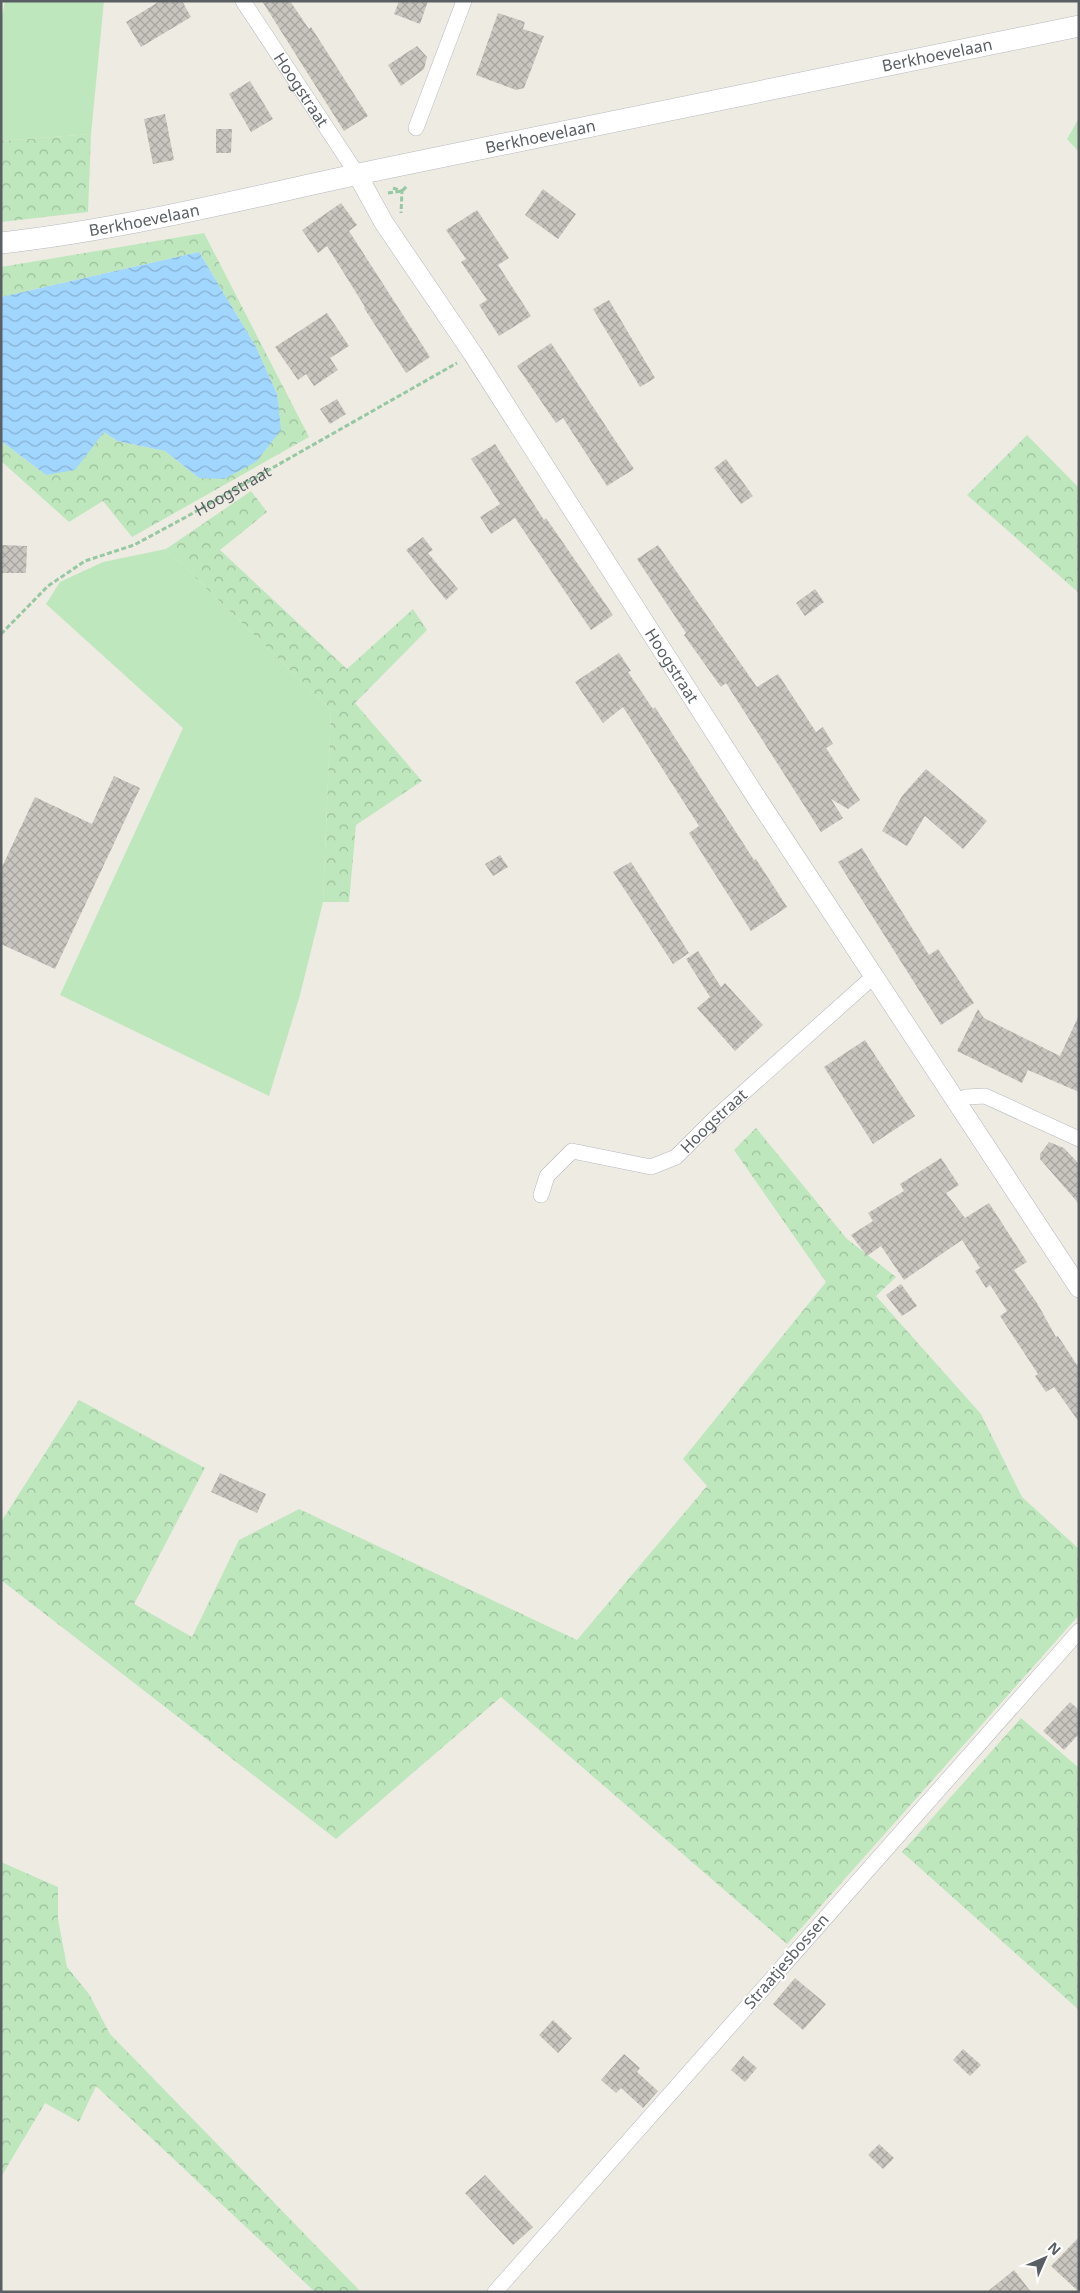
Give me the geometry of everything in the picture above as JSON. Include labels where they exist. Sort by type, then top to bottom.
[{"type":"main road","name":"Berkhoevelaan","points":[[1,243],[50,237],[160,217],[357,174],[1079,26]]},
{"type":"street","name":"Hoogstraat","points":[[243,1],[357,174],[384,223],[473,354],[758,800],[1079,1288]]},
{"type":"street","points":[[416,128],[464,1]]},
{"type":"street","name":"Hoogstraat","points":[[541,1195],[547,1176],[572,1151],[651,1167],[676,1157],[714,1119],[874,976]]},
{"type":"street","points":[[957,1102],[966,1096],[985,1096],[1079,1139]]},
{"type":"street","name":"Straatjesbossen","points":[[495,2292],[1079,1631]]},
{"type":"path","name":"Hoogstraat","points":[[1,634],[48,586],[85,561],[134,544],[186,517],[473,354]]},
{"type":"green space","points":[[5,1],[104,1],[91,134],[1,141],[1,22]]},
{"type":"green space","points":[[1079,118],[1079,152],[1067,139]]},
{"type":"green space","points":[[91,134],[88,212],[1,222],[1,141]]},
{"type":"green space","points":[[204,233],[309,437],[132,537],[103,501],[69,522],[1,461],[1,441],[46,475],[104,432],[117,441],[165,451],[199,478],[277,394],[256,347],[199,252],[1,297],[1,267]]},
{"type":"green space","points":[[1027,435],[1079,488],[1079,593],[967,495]]},
{"type":"green space","points":[[251,491],[267,512],[220,550],[347,669],[413,609],[427,630],[355,703],[422,781],[356,825],[349,902],[323,902],[331,710],[166,549]]},
{"type":"green space","points":[[166,549],[331,710],[323,902],[300,995],[269,1096],[60,995],[183,728],[46,604],[60,582],[103,562]]},
{"type":"green space","points":[[756,1128],[847,1239],[896,1277],[876,1296],[981,1414],[1022,1497],[1079,1549],[1079,1615],[787,1944],[501,1697],[336,1839],[1,1580],[1,1522],[79,1400],[205,1468],[134,1604],[192,1637],[239,1540],[299,1509],[577,1640],[707,1486],[683,1459],[826,1282],[734,1150]]},
{"type":"green space","points":[[1021,1718],[1079,1768],[1079,2010],[902,1852]]},
{"type":"green space","points":[[1,1862],[58,1887],[58,1919],[67,1967],[89,1994],[110,2034],[361,2292],[315,2292],[96,2086],[79,2122],[45,2103],[1,2177]]},
{"type":"water","points":[[199,252],[256,347],[277,394],[281,430],[256,462],[224,479],[199,478],[165,451],[117,441],[104,432],[75,470],[46,475],[1,441],[1,297]]},
{"type":"building","points":[[160,1],[182,1],[191,17],[141,47],[126,22]]},
{"type":"building","points":[[262,1],[290,1],[309,29],[311,27],[368,116],[344,131]]},
{"type":"building","points":[[399,1],[428,1],[420,24],[394,14]]},
{"type":"building","points":[[498,13],[525,22],[523,29],[544,36],[524,88],[516,90],[476,75]]},
{"type":"building","points":[[417,46],[427,57],[424,69],[401,86],[388,65]]},
{"type":"building","points":[[250,81],[273,119],[251,132],[229,94]]},
{"type":"building","points":[[165,114],[174,160],[153,164],[144,119]]},
{"type":"building","points":[[216,129],[232,129],[231,153],[216,153]]},
{"type":"building","points":[[543,189],[576,214],[558,239],[525,215]]},
{"type":"building","points":[[341,203],[357,225],[349,231],[430,357],[406,373],[327,246],[318,253],[302,230]]},
{"type":"building","points":[[477,210],[509,258],[498,265],[531,316],[499,336],[479,305],[487,300],[461,262],[466,259],[446,230]]},
{"type":"building","points":[[609,300],[655,378],[640,387],[593,309]]},
{"type":"building","points":[[327,313],[349,346],[330,358],[338,370],[314,386],[306,374],[298,380],[275,347]]},
{"type":"building","points":[[551,343],[634,469],[607,486],[563,418],[556,423],[517,366]]},
{"type":"building","points":[[337,399],[346,414],[330,424],[320,409]]},
{"type":"building","points":[[495,444],[544,520],[546,518],[613,615],[591,630],[515,518],[491,534],[480,517],[500,504],[471,459]]},
{"type":"building","points":[[726,459],[753,496],[741,504],[714,468]]},
{"type":"building","points":[[423,537],[433,550],[428,553],[458,589],[446,600],[406,550]]},
{"type":"building","points":[[1,545],[27,546],[26,573],[1,573]]},
{"type":"building","points":[[658,545],[757,687],[778,674],[816,732],[823,727],[833,744],[826,748],[860,800],[848,809],[831,799],[843,818],[821,832],[726,683],[721,687],[684,635],[686,633],[637,559]]},
{"type":"building","points":[[815,589],[824,602],[805,616],[796,603]]},
{"type":"building","points":[[619,653],[631,671],[628,672],[653,709],[655,707],[754,860],[756,859],[787,907],[751,931],[689,833],[699,826],[623,707],[603,723],[575,682]]},
{"type":"building","points":[[926,769],[987,821],[963,849],[925,816],[907,846],[882,831],[902,796]]},
{"type":"building","points":[[114,776],[140,788],[55,969],[1,944],[1,869],[35,797],[92,824]]},
{"type":"building","points":[[862,848],[929,955],[938,949],[974,1003],[941,1025],[838,862]]},
{"type":"building","points":[[500,855],[508,867],[493,876],[485,864]]},
{"type":"building","points":[[631,862],[689,953],[673,964],[613,872]]},
{"type":"building","points":[[698,951],[721,987],[725,983],[763,1025],[735,1051],[697,1008],[710,997],[686,959]]},
{"type":"building","points":[[978,1009],[984,1018],[1060,1056],[1079,1015],[1079,1092],[1028,1070],[1022,1083],[957,1051]]},
{"type":"building","points":[[865,1040],[915,1116],[873,1144],[824,1067]]},
{"type":"building","points":[[1049,1142],[1064,1148],[1079,1164],[1079,1204],[1040,1159],[1040,1154]]},
{"type":"building","points":[[941,1158],[959,1185],[946,1193],[965,1218],[989,1203],[1027,1262],[1014,1270],[1037,1303],[1056,1337],[1058,1336],[1079,1368],[1079,1422],[1054,1387],[1046,1392],[1035,1376],[1038,1374],[1000,1316],[1007,1311],[990,1285],[986,1288],[975,1271],[980,1268],[962,1240],[904,1280],[881,1246],[867,1256],[851,1235],[873,1221],[868,1213],[904,1191],[900,1184]]},
{"type":"building","points":[[901,1284],[917,1306],[902,1316],[886,1295]]},
{"type":"building","points":[[220,1473],[266,1494],[257,1513],[211,1492]]},
{"type":"building","points":[[1070,1702],[1079,1710],[1079,1734],[1064,1750],[1043,1731]]},
{"type":"building","points":[[795,1978],[826,2004],[803,2030],[773,2004]]},
{"type":"building","points":[[553,2020],[572,2038],[558,2053],[539,2035]]},
{"type":"building","points":[[963,2049],[981,2065],[970,2076],[953,2060]]},
{"type":"building","points":[[624,2054],[640,2068],[637,2072],[658,2091],[643,2108],[621,2088],[616,2093],[601,2080]]},
{"type":"building","points":[[743,2056],[757,2068],[745,2082],[731,2070]]},
{"type":"building","points":[[879,2144],[894,2158],[883,2169],[868,2155]]},
{"type":"building","points":[[485,2175],[533,2227],[513,2245],[465,2193]]},
{"type":"building","points":[[1079,2237],[1079,2292],[1051,2266]]},
{"type":"building","points":[[1014,2270],[1031,2292],[987,2292]]}]
